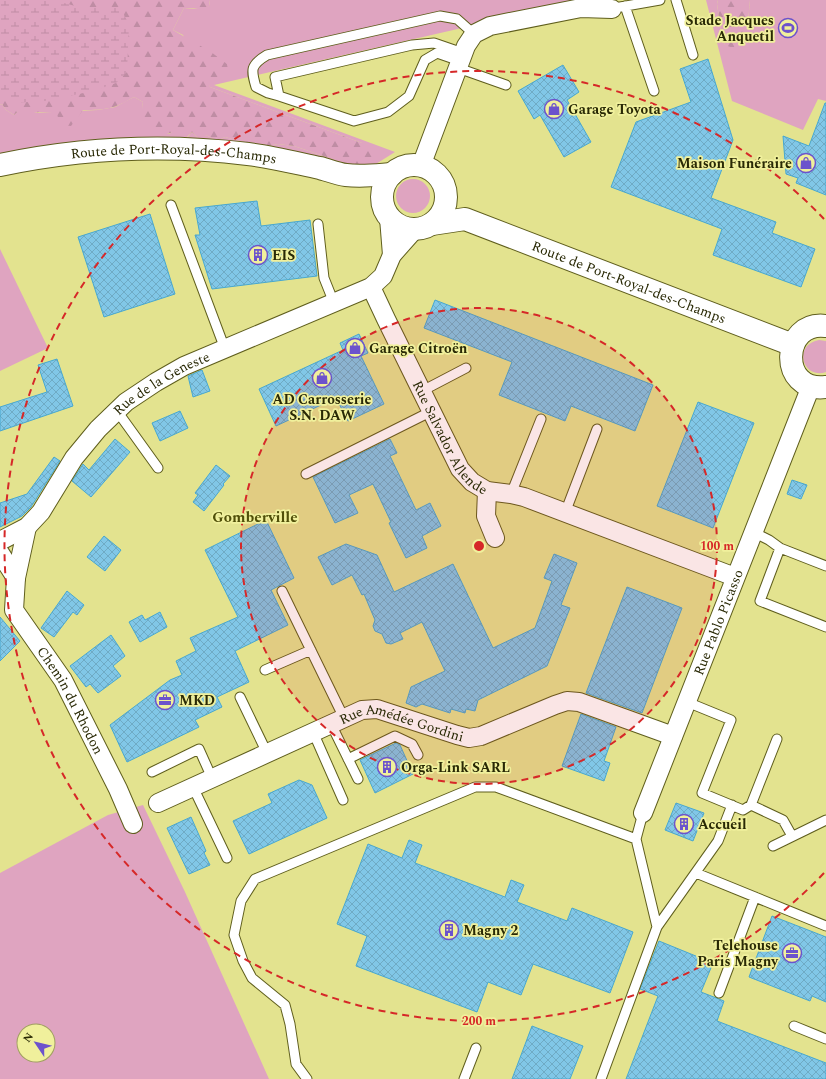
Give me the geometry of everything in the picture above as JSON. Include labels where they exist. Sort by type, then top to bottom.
[{"type":"main road","name":"Route de Port-Royal-des-Champs","points":[[0,165],[31,158],[87,151],[180,149],[249,155],[346,175],[392,174]]},
{"type":"main road","points":[[423,227],[438,218],[443,211],[446,194],[440,179],[429,169],[421,166],[411,166],[400,168],[392,174],[386,182],[383,191],[386,210],[396,224],[405,228],[423,227],[465,218],[446,194]]},
{"type":"main road","name":"Route de Port-Royal-des-Champs","points":[[346,175],[386,210]]},
{"type":"main road","name":"Route de Port-Royal-des-Champs","points":[[465,218],[793,345]]},
{"type":"main road","points":[[818,387],[803,382],[797,377],[792,369],[790,353],[796,338],[802,332],[816,326],[826,326]]},
{"type":"street","points":[[421,166],[466,46],[474,34],[490,26],[581,8],[619,8]]},
{"type":"street","points":[[386,210],[392,255]]},
{"type":"street","points":[[371,287],[382,276],[392,255],[423,227]]},
{"type":"street","name":"Rue de la Geneste","points":[[0,541],[27,527],[42,512],[74,458],[98,429],[126,402],[184,366],[371,287]]},
{"type":"street","name":"Rue Salvador Allende","points":[[371,287],[460,469],[472,482],[487,491],[524,496],[735,577]]},
{"type":"street","name":"Rue Pablo Picasso","points":[[643,813],[753,532],[818,387]]},
{"type":"street","points":[[487,491],[486,516],[494,538]]},
{"type":"street","name":"Chemin du Rhodon","points":[[27,527],[16,578],[14,610],[63,680],[118,789],[133,824]]},
{"type":"street","points":[[0,553],[16,578]]},
{"type":"street","name":"Rue Amédée Gordini","points":[[158,803],[362,710],[377,709],[469,738],[481,736],[567,701],[580,702],[673,736]]},
{"type":"lane","points":[[654,91],[619,8],[660,0]]},
{"type":"lane","points":[[676,0],[693,55]]},
{"type":"lane","points":[[461,60],[437,53],[425,60],[409,96],[388,112],[354,121],[268,93],[256,87],[252,72],[254,65],[267,55],[440,16],[457,19],[474,34]]},
{"type":"lane","points":[[279,96],[275,77],[412,45],[434,43],[506,85]]},
{"type":"lane","points":[[171,205],[226,349]]},
{"type":"lane","points":[[318,224],[324,278],[334,303]]},
{"type":"lane","points":[[422,391],[466,368]]},
{"type":"lane","points":[[117,411],[158,468]]},
{"type":"lane","points":[[306,474],[432,411]]},
{"type":"lane","points":[[511,494],[541,418]]},
{"type":"lane","points":[[565,513],[598,429]]},
{"type":"lane","points":[[753,532],[769,540],[780,548],[826,566]]},
{"type":"lane","points":[[780,548],[760,601],[826,627]]},
{"type":"lane","points":[[282,591],[311,650],[337,721],[348,759],[358,779]]},
{"type":"lane","points":[[265,670],[311,650]]},
{"type":"lane","points":[[240,697],[267,753]]},
{"type":"lane","points":[[686,702],[731,720],[702,793],[743,810],[751,805],[777,739]]},
{"type":"lane","points":[[313,732],[343,800]]},
{"type":"lane","points":[[348,759],[395,736],[412,744],[418,755]]},
{"type":"lane","points":[[152,772],[199,749],[212,778]]},
{"type":"lane","points":[[193,787],[227,858]]},
{"type":"lane","points":[[307,1079],[296,1064],[290,1024],[285,1005],[252,978],[243,962],[234,935],[241,901],[255,879],[475,787],[496,787],[636,839]]},
{"type":"lane","points":[[601,1079],[657,927],[718,841],[732,805]]},
{"type":"lane","points":[[751,805],[783,820],[792,836]]},
{"type":"lane","points":[[643,813],[636,839],[657,927]]},
{"type":"lane","points":[[773,846],[826,820]]},
{"type":"lane","points":[[696,873],[826,926]]},
{"type":"lane","points":[[719,993],[755,897]]},
{"type":"lane","points":[[794,1026],[826,1039]]},
{"type":"lane","points":[[464,1079],[476,1048]]},
{"type":"green space","points":[[0,0],[210,0],[209,6],[204,9],[184,8],[173,30],[211,52],[227,64],[229,76],[209,83],[210,87],[385,151],[386,154],[374,162],[350,165],[294,146],[278,144],[262,147],[225,137],[217,141],[206,135],[202,139],[198,138],[192,132],[183,141],[177,139],[174,132],[163,135],[158,130],[152,132],[146,130],[141,121],[143,102],[134,97],[110,108],[83,110],[71,126],[61,125],[56,112],[39,112],[29,114],[22,108],[14,115],[6,110],[2,104],[0,105]]},
{"type":"green space","points":[[0,0],[59,0],[61,2],[82,8],[121,8],[129,25],[127,72],[116,83],[93,91],[45,101],[12,103],[0,95]]},
{"type":"green space","points":[[210,0],[584,0],[214,85],[395,152],[376,164],[350,168],[227,144],[0,156],[0,105],[2,104],[6,110],[14,115],[22,107],[29,113],[98,110],[115,107],[134,97],[143,102],[142,108],[146,118],[154,126],[169,134],[174,131],[187,138],[192,132],[198,138],[206,135],[217,141],[225,137],[262,147],[278,144],[294,146],[350,165],[362,143],[210,87],[183,35],[173,30],[184,8],[194,9],[209,6]]},
{"type":"green space","points":[[706,0],[718,0],[717,4],[721,31],[725,45],[748,22],[750,0],[826,0],[826,101],[818,99],[803,130],[732,101]]},
{"type":"green space","points":[[718,0],[750,0],[748,22],[744,37],[733,48],[725,45],[721,31],[717,4]]},
{"type":"green space","points":[[410,179],[416,179],[420,180],[427,186],[430,196],[429,203],[423,210],[416,213],[410,213],[406,212],[399,206],[396,199],[396,193],[397,189],[403,182]]},
{"type":"green space","points":[[0,249],[48,348],[0,371]]},
{"type":"green space","points":[[819,340],[826,341],[826,372],[818,373],[811,371],[807,367],[803,354],[805,348],[811,343]]},
{"type":"green space","points":[[143,805],[185,892],[269,1079],[0,1079],[0,873],[108,815]]},
{"type":"building","points":[[708,59],[733,140],[711,198],[776,222],[772,233],[815,249],[801,287],[713,255],[722,229],[611,187],[636,122],[691,102],[680,69]]},
{"type":"building","points":[[563,65],[579,92],[567,100],[591,142],[564,157],[540,115],[534,119],[518,91]]},
{"type":"building","name":"Maison Funéraire","points":[[825,103],[826,195],[796,183],[798,178],[786,174],[783,136],[809,146]]},
{"type":"building","name":"EIS","points":[[257,201],[261,226],[310,220],[317,276],[212,289],[195,235],[200,235],[195,208]]},
{"type":"building","points":[[150,214],[175,294],[104,317],[78,237]]},
{"type":"building","points":[[435,300],[653,385],[635,431],[571,406],[565,421],[499,395],[512,362],[424,328]]},
{"type":"building","points":[[359,334],[368,353],[361,356],[384,404],[348,421],[336,398],[276,426],[259,389],[343,350],[340,343]]},
{"type":"building","points":[[57,359],[73,406],[0,431],[0,407],[47,392],[38,365]]},
{"type":"building","points":[[202,370],[210,391],[193,397],[188,376]]},
{"type":"building","points":[[698,402],[754,423],[713,528],[657,506]]},
{"type":"building","points":[[180,411],[188,428],[160,441],[152,423]]},
{"type":"building","points":[[115,439],[130,452],[91,497],[72,481],[83,464],[89,470]]},
{"type":"building","points":[[390,439],[397,453],[390,456],[416,510],[430,503],[441,526],[422,536],[427,548],[406,558],[389,523],[391,522],[373,484],[349,495],[358,513],[335,523],[313,477]]},
{"type":"building","points":[[54,457],[60,461],[31,507],[22,516],[0,527],[0,503],[27,494]]},
{"type":"building","points":[[216,465],[230,476],[204,511],[193,502],[198,495],[195,493]]},
{"type":"building","points":[[792,480],[807,485],[801,499],[787,494]]},
{"type":"building","points":[[266,520],[294,578],[271,590],[288,625],[235,651],[249,682],[217,697],[222,707],[195,720],[199,727],[127,762],[110,725],[170,680],[182,675],[176,661],[196,651],[190,638],[238,617],[205,550]]},
{"type":"building","points":[[104,536],[121,550],[105,571],[87,557]]},
{"type":"building","points":[[346,544],[377,555],[394,592],[453,564],[493,648],[535,628],[552,581],[544,578],[554,554],[577,563],[561,605],[570,608],[547,666],[478,700],[475,711],[466,709],[465,713],[451,709],[450,713],[422,704],[416,707],[406,703],[411,687],[445,671],[422,622],[400,633],[403,639],[391,644],[386,643],[382,634],[375,631],[373,626],[375,620],[364,594],[362,595],[352,575],[332,585],[318,557]]},
{"type":"building","points":[[627,587],[682,608],[642,713],[586,693]]},
{"type":"building","points":[[67,591],[84,605],[77,615],[73,612],[54,637],[41,628]]},
{"type":"building","points":[[160,612],[167,627],[140,642],[129,622],[142,615],[145,620]]},
{"type":"building","points":[[0,617],[20,641],[0,661]]},
{"type":"building","points":[[111,635],[125,656],[113,666],[121,676],[98,693],[90,684],[86,687],[70,666]]},
{"type":"building","points":[[581,714],[616,727],[604,761],[610,763],[604,781],[562,766]]},
{"type":"building","name":"Orga-Link SARL","points":[[396,743],[400,745],[413,774],[375,793],[360,760]]},
{"type":"building","points":[[299,780],[312,785],[327,818],[249,854],[233,821],[272,803],[268,794]]},
{"type":"building","name":"Accueil","points":[[676,803],[704,813],[693,841],[665,830]]},
{"type":"building","points":[[191,817],[206,851],[204,853],[210,865],[189,874],[167,828]]},
{"type":"building","name":"Magny 2","points":[[409,840],[422,845],[415,863],[505,897],[511,880],[524,885],[517,902],[567,921],[572,908],[633,932],[610,993],[533,964],[521,995],[488,982],[477,1012],[356,966],[367,936],[337,924],[368,844],[402,858]]},
{"type":"building","name":"Telehouse Paris Magny","points":[[772,916],[826,937],[826,1002],[812,996],[810,1001],[749,977]]},
{"type":"building","points":[[659,941],[713,963],[701,992],[724,1001],[717,1021],[826,1063],[826,1079],[626,1079],[658,996],[640,989]]},
{"type":"building","points":[[532,1026],[583,1046],[570,1079],[512,1079]]},
{"type":"place","name":"Stade Jacques Anquetil","points":[[788,28]]},
{"type":"place","name":"Garage Toyota","points":[[554,109]]},
{"type":"place","name":"Maison Funéraire","points":[[806,163]]},
{"type":"place","name":"EIS","points":[[258,255]]},
{"type":"place","name":"Garage Citroën","points":[[355,348]]},
{"type":"place","name":"AD Carrosserie S.N. DAW","points":[[322,378]]},
{"type":"place","name":"MKD","points":[[165,700]]},
{"type":"place","name":"Orga-Link SARL","points":[[387,767]]},
{"type":"place","name":"Accueil","points":[[684,824]]},
{"type":"place","name":"Magny 2","points":[[449,930]]},
{"type":"place","name":"Telehouse Paris Magny","points":[[792,953]]},
{"type":"district","name":"Gomberville","points":[[255,517]]}]
